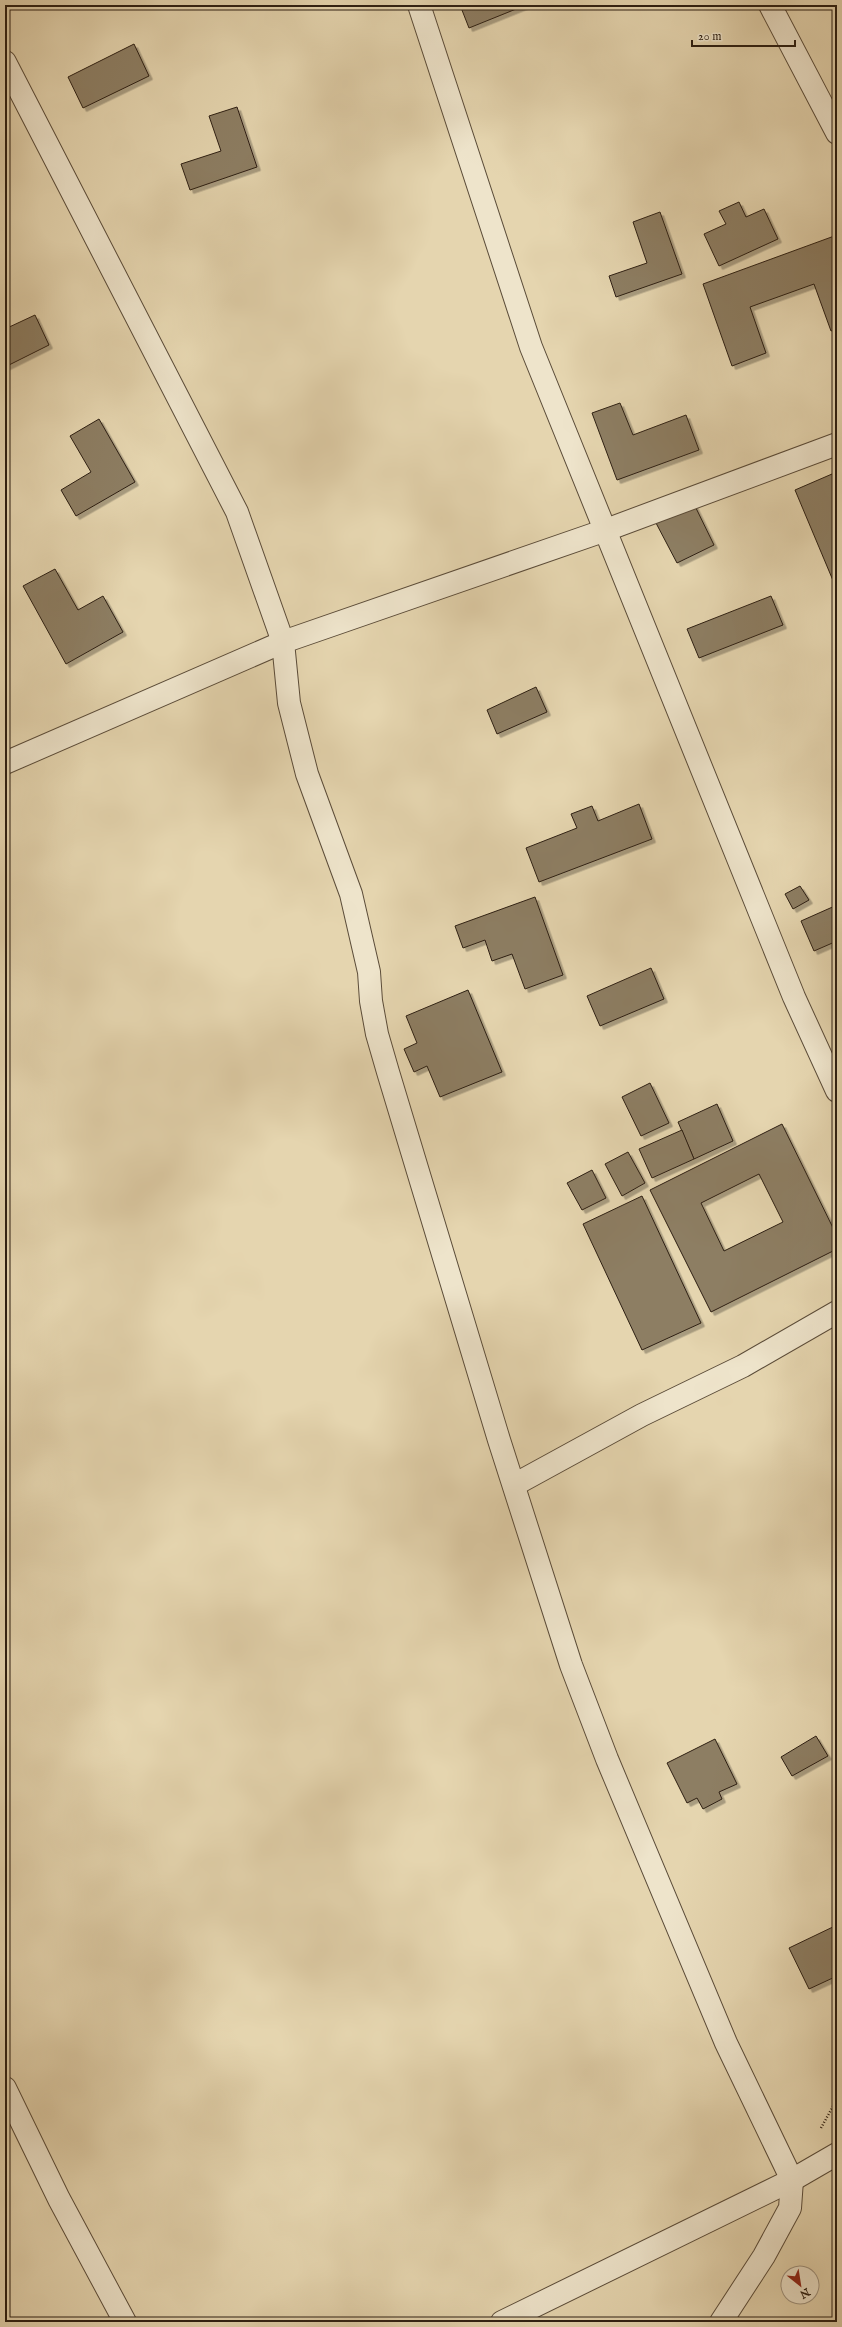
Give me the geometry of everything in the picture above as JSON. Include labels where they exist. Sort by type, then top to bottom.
[{"type":"street","points":[[419,5],[531,347],[794,997],[837,1091]]},
{"type":"street","points":[[770,5],[837,133]]},
{"type":"street","points":[[5,62],[237,512],[283,642],[289,704],[294,731],[307,774],[351,894],[368,972],[377,1034],[452,1290],[571,1665],[608,1759],[726,2043],[792,2180],[790,2208],[764,2256],[721,2322]]},
{"type":"street","points":[[5,763],[283,642],[606,530],[837,444]]},
{"type":"street","points":[[514,1485],[642,1415],[743,1366],[837,1312]]},
{"type":"street","points":[[5,2088],[59,2199],[125,2322]]},
{"type":"street","points":[[502,2322],[792,2180],[837,2154]]},
{"type":"building","points":[[460,5],[526,5],[469,28]]},
{"type":"building","points":[[134,44],[149,76],[83,108],[68,77]]},
{"type":"building","points":[[237,107],[257,167],[190,190],[181,164],[221,151],[209,116]]},
{"type":"building","points":[[739,202],[746,217],[764,209],[778,239],[719,266],[704,234],[726,224],[719,211]]},
{"type":"building","points":[[660,212],[682,274],[616,297],[609,276],[647,263],[633,222]]},
{"type":"building","points":[[837,235],[837,329],[831,331],[814,284],[750,307],[766,353],[732,366],[703,284]]},
{"type":"building","points":[[35,315],[49,345],[5,367],[5,329]]},
{"type":"building","points":[[620,403],[633,435],[686,415],[699,450],[617,480],[592,413]]},
{"type":"building","points":[[99,419],[135,482],[76,516],[61,490],[91,472],[70,436]]},
{"type":"building","points":[[832,474],[837,487],[837,590],[795,490]]},
{"type":"building","points":[[694,504],[714,545],[677,563],[656,523]]},
{"type":"building","points":[[55,569],[78,610],[103,596],[123,632],[66,664],[23,586]]},
{"type":"building","points":[[771,596],[783,625],[699,658],[687,629]]},
{"type":"building","points":[[536,687],[547,712],[497,734],[487,710]]},
{"type":"building","points":[[639,804],[652,839],[539,882],[526,848],[577,828],[571,814],[592,806],[598,821]]},
{"type":"building","points":[[800,886],[809,900],[793,909],[785,894]]},
{"type":"building","points":[[535,897],[563,975],[525,989],[512,954],[492,961],[485,940],[463,948],[455,926]]},
{"type":"building","points":[[837,905],[837,941],[814,951],[801,921]]},
{"type":"building","points":[[651,968],[664,999],[600,1026],[587,996]]},
{"type":"building","points":[[468,990],[502,1072],[440,1097],[427,1066],[414,1072],[404,1049],[417,1043],[406,1016]]},
{"type":"building","points":[[650,1083],[669,1123],[641,1136],[622,1097]]},
{"type":"building","points":[[717,1104],[733,1141],[694,1159],[678,1122]]},
{"type":"building","points":[[782,1124],[837,1236],[837,1249],[711,1312],[650,1190]],"holes":[[[759,1174],[783,1222],[724,1251],[701,1203]]]},
{"type":"building","points":[[682,1130],[694,1159],[652,1178],[639,1149]]},
{"type":"building","points":[[628,1152],[645,1183],[622,1196],[605,1164]]},
{"type":"building","points":[[592,1170],[606,1198],[582,1210],[567,1183]]},
{"type":"building","points":[[642,1196],[701,1323],[642,1350],[583,1224]]},
{"type":"building","points":[[816,1736],[828,1756],[792,1776],[781,1757]]},
{"type":"building","points":[[715,1739],[737,1784],[719,1792],[722,1799],[703,1809],[697,1798],[687,1803],[667,1763]]},
{"type":"building","points":[[837,1925],[837,1976],[809,1989],[789,1948]]}]
